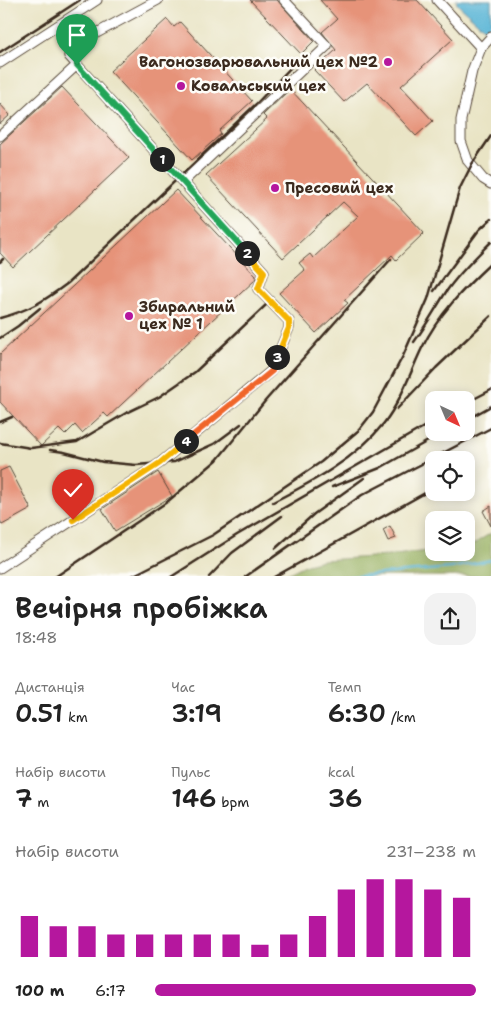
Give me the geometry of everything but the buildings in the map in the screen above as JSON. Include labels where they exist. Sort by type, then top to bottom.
[{"type":"lane","points":[[0,63],[97,0]]},
{"type":"lane","points":[[0,568],[160,463],[272,371],[289,328],[289,321],[258,289],[264,272],[69,56],[82,41],[158,0]]},
{"type":"lane","points":[[183,182],[326,46],[284,0]]},
{"type":"lane","points":[[437,0],[481,48]]},
{"type":"lane","points":[[447,0],[448,12]]},
{"type":"lane","points":[[491,37],[481,48],[472,71],[461,120],[461,141],[468,161],[483,179],[491,184]]},
{"type":"lane","points":[[0,136],[77,65]]},
{"type":"green space","points":[[491,533],[491,576],[283,576],[307,564],[323,560],[388,556],[425,551],[425,561],[475,561],[475,543]]},
{"type":"water","points":[[456,0],[491,0],[491,23],[485,29],[457,4]]},
{"type":"waterway","points":[[359,576],[451,568],[491,560]]},
{"type":"railway","points":[[0,52],[80,0]]},
{"type":"railway","points":[[0,318],[20,312],[36,304],[68,283],[256,104],[295,63]]},
{"type":"railway","points":[[132,576],[213,535],[321,462],[359,430],[373,412],[403,356],[428,299],[460,188],[472,164],[491,136]]},
{"type":"railway","points":[[434,291],[479,230],[491,219]]},
{"type":"railway","points":[[414,342],[451,285],[491,242]]},
{"type":"railway","points":[[0,262],[3,259]]},
{"type":"railway","points":[[56,576],[167,502],[217,460],[266,400],[391,259]]},
{"type":"railway","points":[[273,502],[347,459],[373,436],[395,406],[422,348],[436,324],[471,282],[491,263]]},
{"type":"railway","points":[[0,443],[31,448],[77,442],[126,413],[159,397],[195,372],[266,305]]},
{"type":"railway","points":[[0,338],[40,308]]},
{"type":"railway","points":[[397,409],[436,368],[491,316]]},
{"type":"railway","points":[[475,398],[491,390]]},
{"type":"railway","points":[[475,415],[491,406]]},
{"type":"railway","points":[[0,422],[12,417]]},
{"type":"railway","points":[[50,450],[103,462],[136,465],[174,462],[214,444],[241,424]]},
{"type":"railway","points":[[173,576],[237,535],[425,426]]},
{"type":"railway","points":[[246,576],[362,495],[491,428]]},
{"type":"railway","points":[[332,487],[380,468],[428,441]]},
{"type":"railway","points":[[276,548],[314,514],[364,478]]},
{"type":"railway","points":[[276,576],[425,493]]},
{"type":"railway","points":[[210,576],[232,553],[282,516]]},
{"type":"place","name":"Вагонозварювальний цех №2","points":[[388,62]]},
{"type":"place","name":"Ковальський цех","points":[[181,86]]},
{"type":"place","name":"Пресовий цех","points":[[275,188]]},
{"type":"place","name":"Збиральний цех № 1","points":[[129,316]]},
{"type":"route","points":[[73,520],[160,463],[272,371],[289,328],[289,321],[258,289],[264,272],[77,65]]}]
